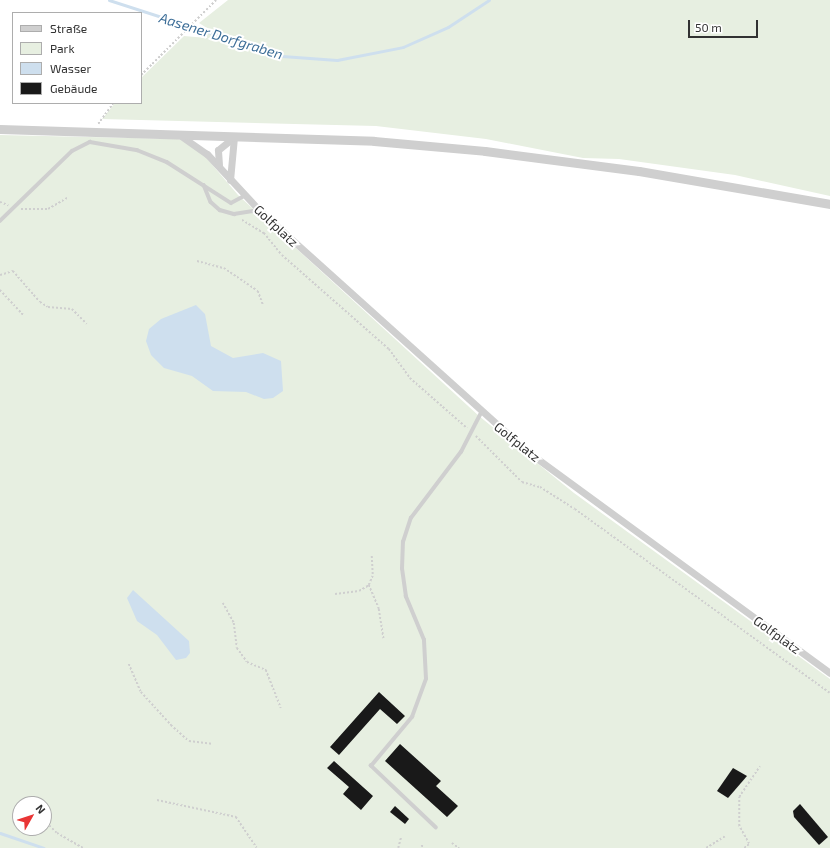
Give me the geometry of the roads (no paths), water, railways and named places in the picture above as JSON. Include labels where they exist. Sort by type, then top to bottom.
[{"type":"street","points":[[0,129],[176,133],[234,137],[374,141],[485,151],[639,171],[830,204]]},
{"type":"street","name":"Golfplatz","points":[[176,133],[197,145],[244,196],[481,413],[576,489],[830,673]]},
{"type":"street","points":[[221,170],[218,150],[234,137]]},
{"type":"street","points":[[230,180],[234,137]]},
{"type":"lane","points":[[0,221],[72,151],[90,142],[137,150],[204,184],[232,203],[244,196]]},
{"type":"lane","points":[[204,184],[211,202],[220,210],[234,214],[259,210]]},
{"type":"lane","points":[[436,828],[371,766],[412,717],[426,679],[424,640],[406,597],[402,570],[404,542],[411,518],[473,433],[481,413]]},
{"type":"water","points":[[196,305],[205,314],[211,346],[233,358],[263,353],[281,361],[283,391],[273,398],[264,399],[246,392],[213,391],[192,376],[164,368],[151,355],[146,341],[149,329],[161,319]]},
{"type":"water","points":[[133,590],[189,641],[190,653],[186,658],[176,660],[157,635],[137,621],[127,598]]},
{"type":"waterway","name":"Aasener Dorfgraben","points":[[109,0],[282,56],[337,60],[403,47],[448,27],[489,0]]},
{"type":"waterway","points":[[0,833],[44,848]]}]
